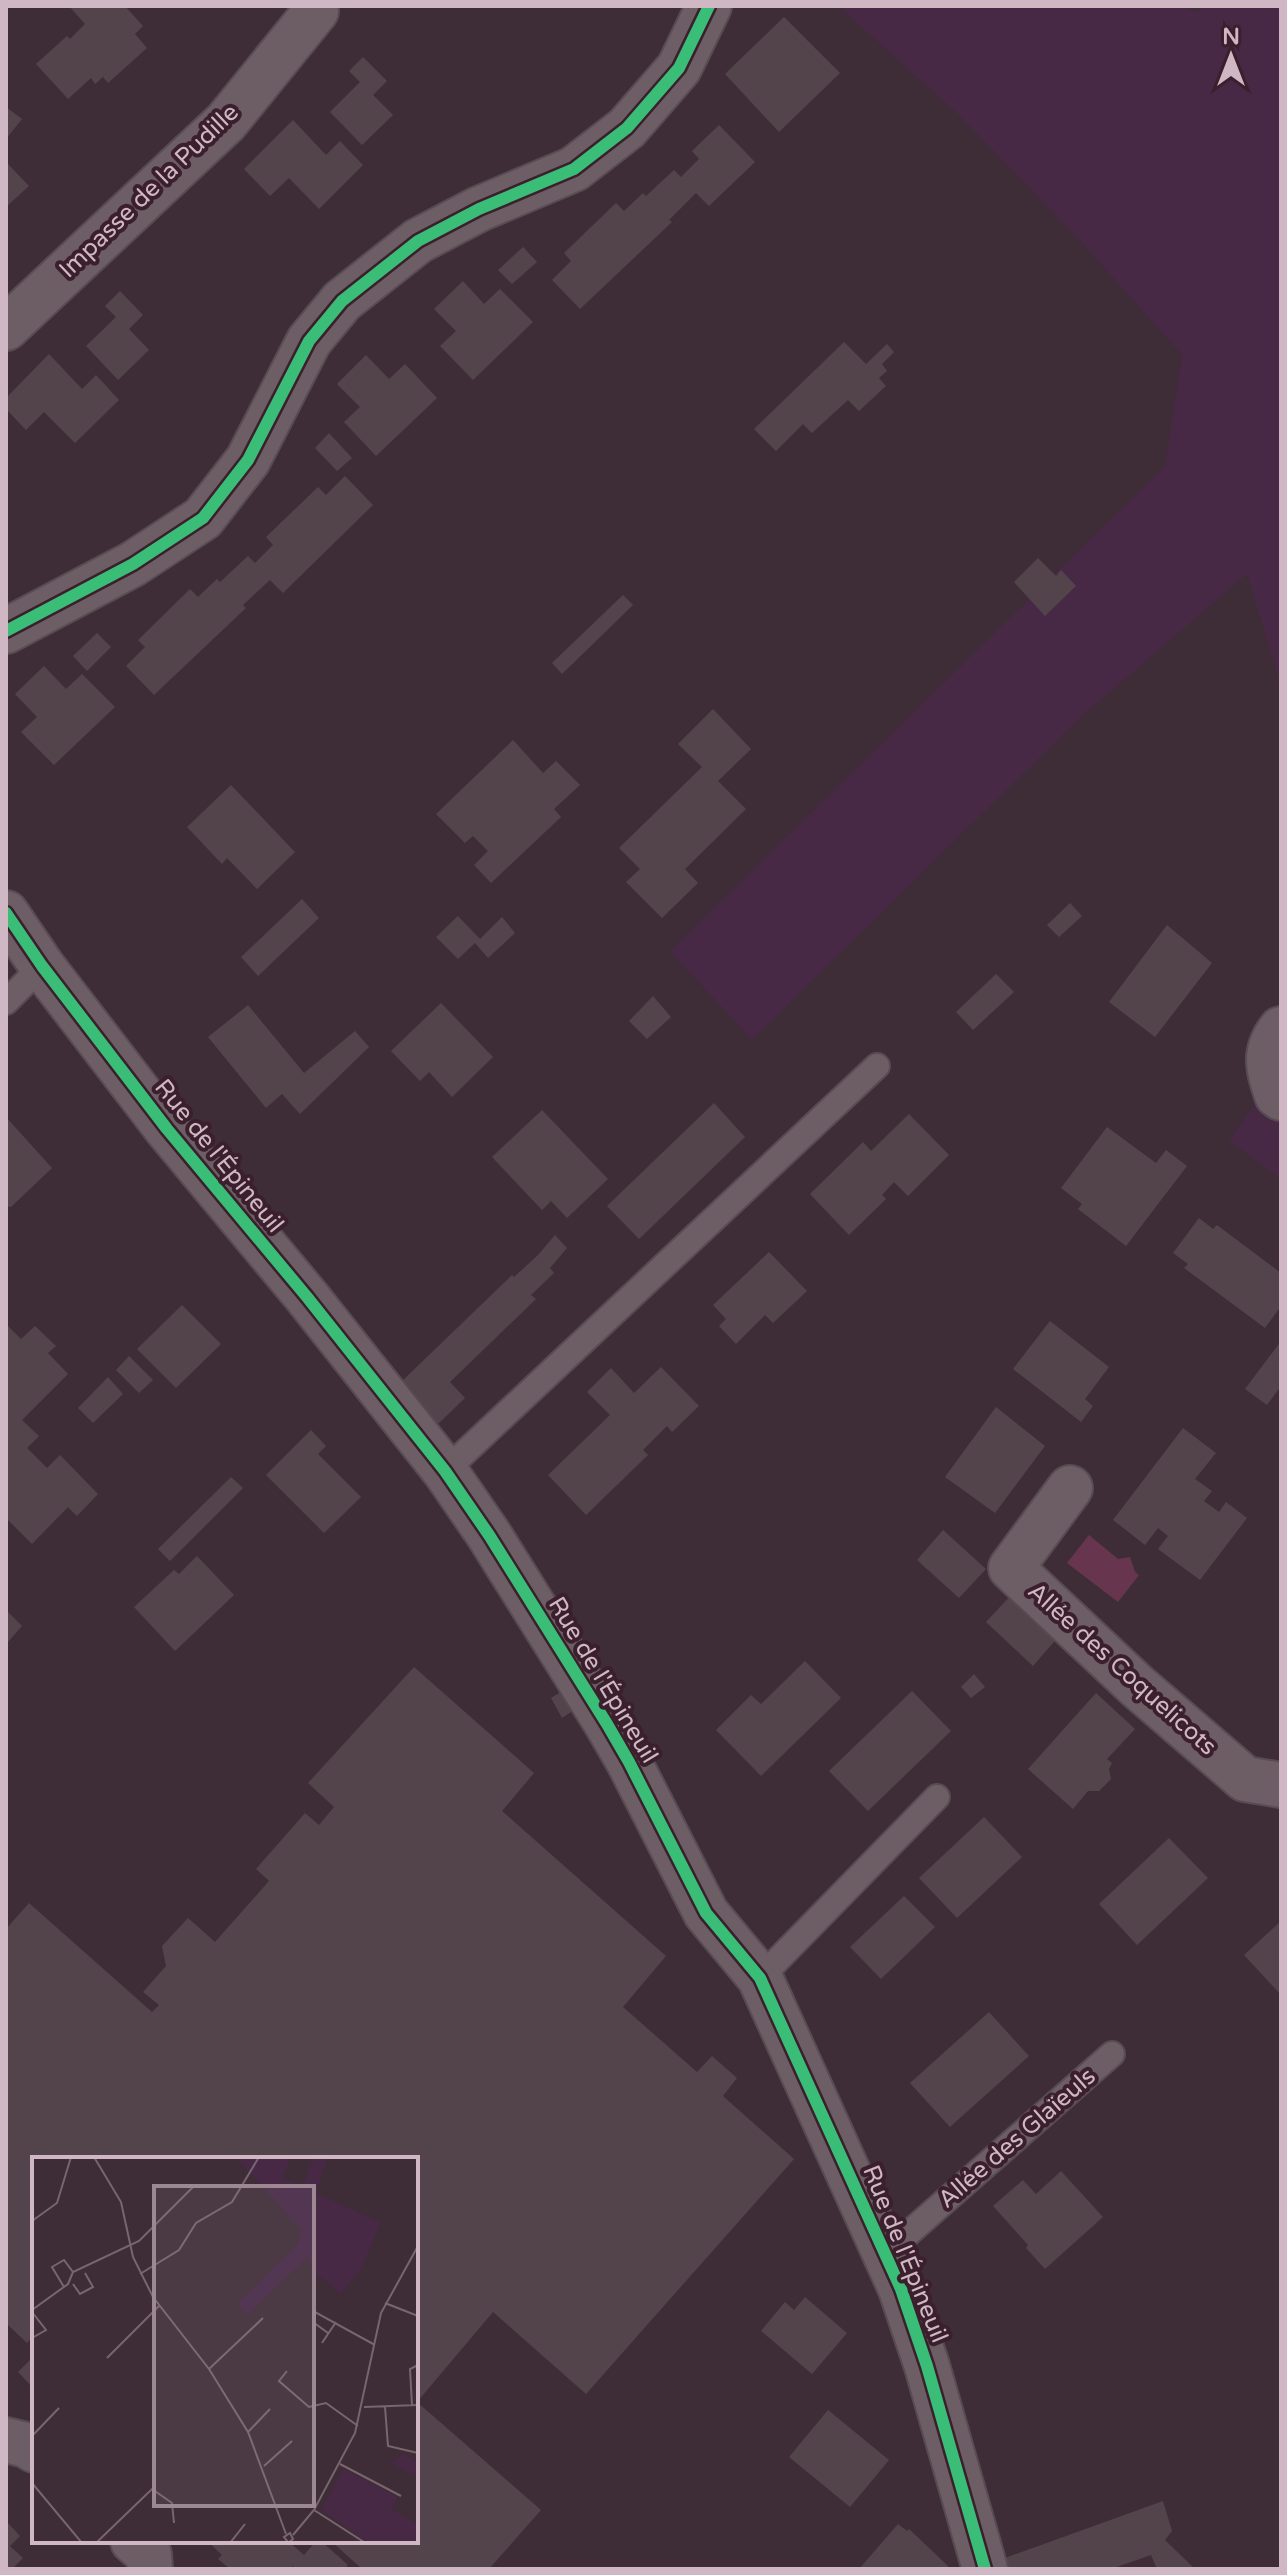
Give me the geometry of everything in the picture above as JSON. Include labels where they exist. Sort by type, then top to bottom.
[{"type":"street","points":[[6,631],[133,564],[203,518],[248,460],[309,341],[342,301],[418,241],[479,209],[574,169],[627,128],[679,68],[709,6]]},
{"type":"street","name":"Impasse de la Pudille","points":[[6,328],[226,122],[316,11]]},
{"type":"street","name":"Rue de l'Épineuil","points":[[6,913],[42,966],[193,1162],[307,1297],[445,1471],[489,1535],[607,1724],[706,1913],[760,1978],[901,2289],[927,2366],[985,2569]]},
{"type":"street","points":[[1281,1029],[1272,1040],[1268,1068],[1277,1095],[1281,1098]]},
{"type":"street","name":"Allée des Coquelicots","points":[[1070,1488],[1011,1568],[1137,1686],[1245,1779],[1281,1785]]},
{"type":"street","points":[[6,2440],[32,2449]]},
{"type":"street","points":[[135,2543],[149,2555],[150,2569]]},
{"type":"lane","points":[[6,1002],[42,966]]},
{"type":"lane","points":[[445,1471],[877,1066]]},
{"type":"lane","points":[[760,1978],[937,1797]]},
{"type":"lane","name":"Allée des Glaïeuls","points":[[885,2254],[1112,2054]]},
{"type":"shaded area","points":[[838,6],[1182,6],[1198,13],[1201,6],[1281,6],[1281,686],[1247,574],[1082,716],[752,1040],[670,951],[1165,466],[1182,355],[1083,244],[957,113]]},
{"type":"shaded area","points":[[1258,1099],[1281,1115],[1281,1179],[1229,1141]]},
{"type":"shaded area","points":[[1089,1535],[1118,1559],[1130,1557],[1139,1575],[1118,1602],[1067,1563]]},
{"type":"building","points":[[69,6],[125,6],[143,26],[135,34],[147,48],[108,83],[103,77],[95,84],[91,78],[68,99],[36,64],[85,24]]},
{"type":"building","points":[[784,17],[840,73],[779,132],[725,74]]},
{"type":"building","points":[[363,57],[387,81],[373,95],[393,115],[362,145],[330,112],[360,82],[349,71]]},
{"type":"building","points":[[6,107],[22,119],[6,139]]},
{"type":"building","points":[[293,120],[326,155],[340,141],[363,165],[319,209],[289,178],[270,196],[244,169]]},
{"type":"building","points":[[719,125],[755,162],[709,206],[696,193],[669,220],[672,222],[580,309],[552,280],[571,261],[564,253],[616,203],[624,211],[674,170],[681,177],[699,159],[692,151]]},
{"type":"building","points":[[6,162],[29,186],[6,207]]},
{"type":"building","points":[[523,247],[537,262],[512,284],[498,270]]},
{"type":"building","points":[[463,281],[484,304],[500,289],[533,322],[473,380],[440,346],[456,331],[434,309]]},
{"type":"building","points":[[120,291],[143,315],[129,329],[149,350],[118,380],[86,346],[116,317],[105,306]]},
{"type":"building","points":[[844,342],[866,364],[887,344],[894,352],[882,364],[887,371],[879,378],[886,386],[859,411],[848,400],[812,433],[803,424],[776,451],[754,429]]},
{"type":"building","points":[[49,354],[82,389],[96,375],[119,400],[75,443],[44,412],[26,430],[6,409],[6,398]]},
{"type":"building","points":[[366,355],[389,379],[405,364],[437,398],[376,456],[344,422],[360,407],[337,384]]},
{"type":"building","points":[[329,433],[352,458],[337,471],[315,448]]},
{"type":"building","points":[[345,476],[373,505],[283,593],[270,580],[243,605],[246,608],[154,695],[126,666],[145,647],[138,640],[190,589],[198,597],[248,556],[255,563],[273,545],[266,537],[318,487],[326,495]]},
{"type":"building","points":[[1038,558],[1056,576],[1061,570],[1076,586],[1045,616],[1014,582]]},
{"type":"building","points":[[623,595],[633,605],[562,674],[552,663]]},
{"type":"building","points":[[97,633],[111,647],[87,671],[73,656]]},
{"type":"building","points":[[44,666],[66,689],[82,674],[115,707],[54,765],[21,732],[37,717],[15,694]]},
{"type":"building","points":[[713,709],[751,749],[718,781],[746,809],[685,869],[698,883],[662,918],[626,882],[640,869],[619,848],[702,767],[678,744]]},
{"type":"building","points":[[513,740],[543,773],[556,761],[580,785],[554,809],[561,817],[491,883],[474,865],[488,851],[473,836],[465,843],[436,814]]},
{"type":"building","points":[[231,785],[295,852],[257,889],[227,858],[222,864],[187,827]]},
{"type":"building","points":[[302,899],[319,918],[258,976],[241,957]]},
{"type":"building","points":[[1070,903],[1082,916],[1059,937],[1047,925]]},
{"type":"building","points":[[458,916],[480,939],[502,917],[515,933],[488,958],[475,943],[458,959],[436,937]]},
{"type":"building","points":[[1167,925],[1212,963],[1155,1037],[1109,1002]]},
{"type":"building","points":[[996,974],[1014,992],[973,1030],[956,1012]]},
{"type":"building","points":[[653,996],[671,1017],[647,1039],[629,1021]]},
{"type":"building","points":[[441,1003],[493,1057],[452,1097],[429,1072],[420,1081],[391,1051]]},
{"type":"building","points":[[248,1005],[304,1073],[355,1031],[369,1047],[300,1114],[282,1094],[266,1108],[208,1037]]},
{"type":"building","points":[[714,1103],[745,1137],[639,1239],[607,1206]]},
{"type":"building","points":[[542,1110],[608,1179],[567,1218],[551,1201],[542,1210],[492,1157]]},
{"type":"building","points":[[909,1114],[949,1155],[908,1196],[894,1182],[882,1195],[886,1199],[849,1235],[810,1194],[863,1142],[871,1151]]},
{"type":"building","points":[[6,1117],[52,1168],[11,1207],[6,1206]]},
{"type":"building","points":[[1107,1127],[1156,1163],[1166,1150],[1187,1166],[1126,1246],[1078,1209],[1082,1204],[1061,1188]]},
{"type":"building","points":[[1199,1218],[1213,1229],[1217,1225],[1281,1273],[1281,1306],[1265,1328],[1184,1268],[1188,1264],[1173,1253]]},
{"type":"building","points":[[555,1235],[567,1248],[550,1268],[554,1273],[531,1295],[536,1299],[450,1382],[465,1398],[438,1424],[399,1384],[512,1275],[514,1277],[538,1255]]},
{"type":"building","points":[[769,1252],[807,1291],[773,1323],[765,1315],[736,1344],[719,1326],[726,1319],[713,1305]]},
{"type":"building","points":[[182,1305],[221,1344],[176,1388],[137,1349]]},
{"type":"building","points":[[1050,1321],[1109,1367],[1085,1399],[1093,1406],[1081,1422],[1013,1369]]},
{"type":"building","points":[[6,1324],[21,1339],[35,1326],[56,1346],[48,1353],[68,1374],[22,1420],[39,1436],[27,1448],[47,1468],[60,1455],[98,1494],[77,1516],[68,1507],[32,1544],[6,1518]]},
{"type":"building","points":[[1281,1341],[1281,1386],[1267,1405],[1245,1389]]},
{"type":"building","points":[[129,1356],[153,1380],[139,1393],[116,1370]]},
{"type":"building","points":[[661,1367],[699,1406],[672,1432],[667,1426],[643,1450],[648,1455],[586,1515],[548,1475],[610,1415],[587,1392],[611,1368],[634,1393]]},
{"type":"building","points":[[108,1377],[123,1394],[93,1423],[78,1408]]},
{"type":"building","points":[[996,1407],[1045,1446],[995,1513],[945,1477]]},
{"type":"building","points":[[1183,1428],[1216,1453],[1195,1479],[1212,1491],[1204,1501],[1219,1512],[1226,1502],[1247,1518],[1200,1580],[1158,1549],[1168,1536],[1158,1528],[1145,1545],[1113,1520]]},
{"type":"building","points":[[311,1430],[326,1446],[318,1454],[361,1497],[324,1533],[266,1475]]},
{"type":"building","points":[[231,1477],[243,1488],[170,1561],[158,1549]]},
{"type":"building","points":[[943,1530],[986,1569],[959,1598],[917,1560]]},
{"type":"building","points":[[197,1556],[234,1595],[175,1651],[134,1607],[174,1570],[179,1574]]},
{"type":"building","points":[[1013,1593],[1060,1635],[1033,1666],[986,1622]]},
{"type":"building","points":[[6,1610],[22,1626],[8,1642],[6,1640]]},
{"type":"building","points":[[805,1661],[841,1698],[761,1776],[716,1730],[751,1695],[761,1704]]},
{"type":"building","points":[[414,1667],[534,1773],[502,1811],[666,1956],[623,2007],[697,2072],[712,2056],[737,2078],[723,2096],[794,2159],[586,2394],[493,2312],[418,2401],[418,2157],[32,2157],[32,2337],[27,2343],[6,2323],[6,1929],[29,1903],[152,2012],[159,2005],[143,1992],[166,1966],[162,1946],[188,1918],[215,1942],[269,1881],[256,1869],[305,1813],[319,1825],[334,1807],[308,1783]]},
{"type":"building","points":[[974,1674],[985,1687],[971,1698],[961,1687]]},
{"type":"building","points":[[562,1691],[574,1710],[562,1718],[551,1698]]},
{"type":"building","points":[[912,1691],[951,1731],[868,1811],[829,1771]]},
{"type":"building","points":[[1096,1693],[1135,1729],[1107,1759],[1112,1763],[1109,1769],[1111,1779],[1099,1791],[1088,1791],[1073,1809],[1028,1769]]},
{"type":"building","points":[[984,1817],[1022,1857],[957,1918],[919,1878]]},
{"type":"building","points":[[1169,1838],[1208,1878],[1137,1945],[1099,1904]]},
{"type":"building","points":[[904,1896],[935,1927],[881,1979],[850,1947]]},
{"type":"building","points":[[1281,1921],[1281,1995],[1244,1955]]},
{"type":"building","points":[[989,2012],[1029,2056],[950,2127],[910,2083]]},
{"type":"building","points":[[1061,2171],[1103,2217],[1045,2269],[993,2206],[1023,2180],[1036,2194]]},
{"type":"building","points":[[805,2297],[847,2333],[812,2374],[761,2331],[785,2302],[794,2310]]},
{"type":"building","points":[[32,2358],[32,2387],[18,2372]]},
{"type":"building","points":[[418,2403],[541,2510],[489,2569],[362,2569],[333,2543],[418,2543]]},
{"type":"building","points":[[828,2410],[889,2460],[850,2507],[789,2457]]},
{"type":"building","points":[[1163,2501],[1172,2531],[1165,2540],[1195,2569],[1157,2569],[1151,2555],[1111,2569],[1009,2569],[1005,2558]]},
{"type":"building","points":[[6,2521],[20,2536],[10,2546],[23,2558],[12,2569],[6,2569]]},
{"type":"building","points":[[898,2524],[907,2531],[909,2529],[948,2566],[946,2569],[859,2569]]},
{"type":"building","points":[[209,2543],[290,2543],[304,2555],[314,2543],[323,2543],[348,2565],[344,2569],[296,2569],[293,2566],[290,2569],[230,2569],[218,2559],[222,2555]]},
{"type":"cycle path","points":[[6,631],[133,564],[203,518],[248,460],[309,341],[342,301],[418,241],[479,209],[574,169],[627,128],[679,68],[709,6]]},
{"type":"cycle path","points":[[6,913],[42,966],[167,1129],[307,1297],[445,1471],[489,1535],[607,1724],[706,1913],[760,1978],[901,2289],[927,2366],[985,2569]]}]
